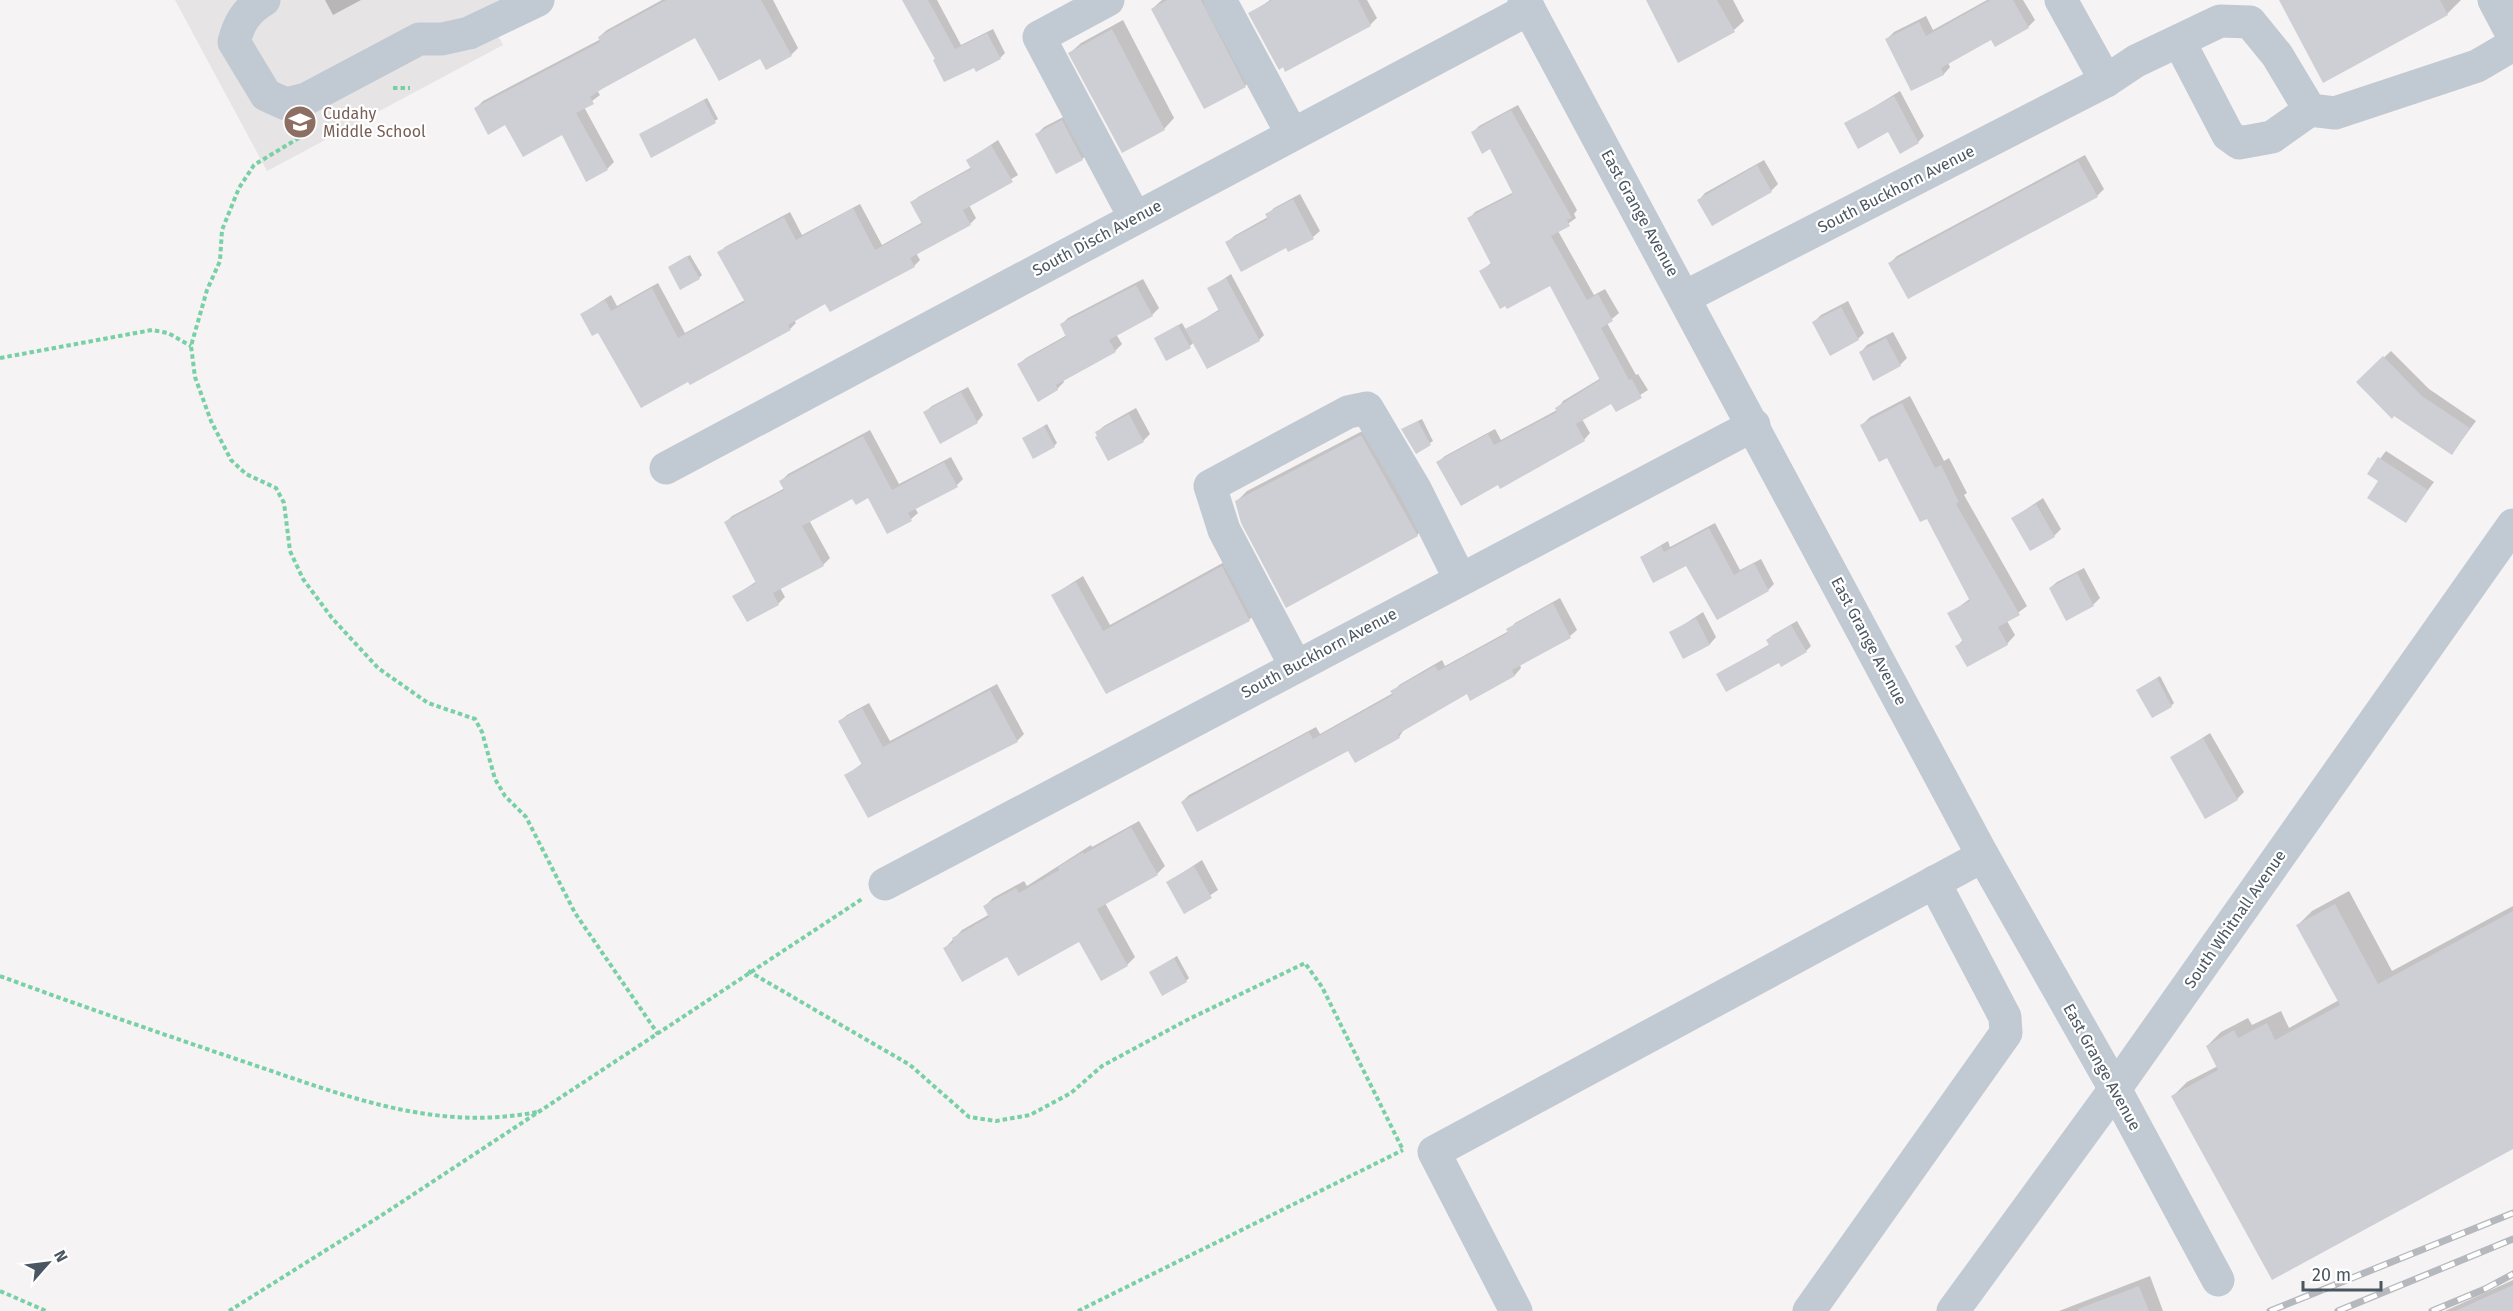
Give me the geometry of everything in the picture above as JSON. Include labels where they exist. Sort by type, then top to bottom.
[{"type":"street","points":[[264,0],[249,9],[234,42],[266,95],[285,104],[306,99],[419,39],[442,39],[470,33],[537,0]]},
{"type":"street","points":[[1108,0],[1039,37],[1135,218]]},
{"type":"street","points":[[1220,0],[1292,134]]},
{"type":"street","points":[[2061,0],[2106,81]]},
{"type":"street","name":"South Disch Avenue","points":[[666,468],[1292,134],[1526,4]]},
{"type":"street","name":"East Grange Avenue","points":[[1526,4],[1754,425],[1983,856],[2115,1089],[2218,1280]]},
{"type":"street","name":"South Buckhorn Avenue","points":[[1685,297],[2106,81],[2136,61],[2220,21],[2250,22],[2277,55],[2310,110]]},
{"type":"street","points":[[2179,41],[2228,135],[2239,143],[2272,137],[2310,110],[2335,113],[2477,66],[2508,26]]},
{"type":"street","points":[[1295,665],[1224,530],[1210,486],[1348,412],[1367,408],[1415,489],[1460,579]]},
{"type":"street","name":"South Buckhorn Avenue","points":[[885,884],[1295,665],[1754,425]]},
{"type":"street","name":"South Whitnall Avenue","points":[[1953,1311],[2115,1089],[2510,534]]},
{"type":"street","points":[[1516,1311],[1418,1151],[1983,856]]},
{"type":"street","points":[[1809,1311],[2006,1033],[2005,1017],[1934,882]]},
{"type":"path","points":[[390,88],[410,88]]},
{"type":"path","points":[[319,126],[254,165],[239,188],[222,230],[220,261],[207,290],[191,346],[195,377],[211,421],[231,460],[246,474],[276,488],[285,503],[290,551],[303,579],[332,618],[378,668],[428,703],[475,719],[482,732],[495,779],[505,796],[526,817],[575,913],[658,1034]]},
{"type":"path","points":[[0,358],[152,330],[168,333],[191,346]]},
{"type":"path","points":[[229,1311],[540,1112],[748,971],[885,884]]},
{"type":"path","points":[[748,971],[910,1065],[969,1117],[996,1121],[1030,1115],[1071,1093],[1102,1066],[1187,1020],[1305,963],[1322,987],[1418,1151],[1078,1311]]},
{"type":"path","points":[[0,976],[100,1013],[361,1100],[439,1118],[504,1119],[540,1112]]},
{"type":"path","points":[[0,1291],[46,1311]]},
{"type":"shaded area","name":"Cudahy Middle School","points":[[175,0],[509,0],[485,13],[503,45],[267,171]]},
{"type":"building","points":[[666,0],[761,0],[792,56],[766,70],[760,59],[719,81],[695,38],[602,89],[590,97],[594,104],[576,113],[608,170],[586,182],[562,135],[523,157],[505,125],[488,135],[474,108],[600,42],[598,37]]},
{"type":"building","points":[[902,0],[928,0],[955,49],[987,33],[1001,59],[976,72],[974,68],[944,82],[933,60],[935,59]]},
{"type":"building","points":[[1167,0],[1201,0],[1246,87],[1204,109],[1151,9]]},
{"type":"building","points":[[1272,0],[1358,0],[1371,26],[1285,72],[1283,67],[1279,70],[1248,13]]},
{"type":"building","points":[[1646,0],[1717,0],[1735,32],[1678,63]]},
{"type":"building","points":[[1990,0],[2013,0],[2029,28],[1995,47],[1991,40],[1941,68],[1944,75],[1911,91],[1885,39],[1919,22],[1926,36]]},
{"type":"building","points":[[2279,0],[2440,0],[2448,15],[2323,83]]},
{"type":"building","points":[[1112,29],[1165,130],[1122,153],[1068,53]]},
{"type":"building","points":[[1894,96],[1919,143],[1900,154],[1888,132],[1858,149],[1844,123]]},
{"type":"building","points":[[704,100],[716,123],[651,158],[639,134]]},
{"type":"building","points":[[1511,110],[1572,218],[1567,220],[1570,226],[1551,236],[1587,300],[1598,294],[1613,321],[1601,328],[1629,380],[1632,379],[1642,398],[1616,412],[1611,404],[1576,424],[1585,441],[1500,489],[1498,485],[1461,506],[1436,462],[1488,434],[1494,445],[1557,412],[1555,408],[1600,380],[1550,286],[1507,309],[1505,306],[1500,309],[1479,271],[1491,264],[1467,218],[1513,194],[1490,149],[1482,154],[1471,132]]},
{"type":"building","points":[[1062,120],[1083,160],[1056,174],[1035,134]]},
{"type":"building","points":[[991,145],[1013,182],[963,210],[971,225],[910,258],[915,267],[830,312],[825,304],[788,325],[791,330],[690,385],[688,382],[641,408],[598,333],[592,336],[580,314],[605,300],[611,311],[652,288],[678,338],[745,302],[717,252],[784,217],[796,240],[853,208],[875,250],[922,224],[910,202],[971,169],[966,160]]},
{"type":"building","points":[[2078,161],[2098,197],[1908,299],[1888,263]]},
{"type":"building","points":[[1757,165],[1772,192],[1712,226],[1697,200]]},
{"type":"building","points":[[1293,199],[1314,239],[1288,252],[1286,248],[1241,272],[1225,242],[1268,219],[1265,214]]},
{"type":"building","points":[[687,256],[700,279],[680,290],[668,267]]},
{"type":"building","points":[[1226,278],[1260,341],[1207,369],[1185,329],[1219,311],[1207,288]]},
{"type":"building","points":[[1136,285],[1153,316],[1109,340],[1116,352],[1056,385],[1058,390],[1038,402],[1017,364],[1066,337],[1060,324]]},
{"type":"building","points":[[1841,307],[1859,340],[1830,356],[1812,322]]},
{"type":"building","points":[[1178,325],[1191,348],[1166,361],[1154,338]]},
{"type":"building","points":[[1886,338],[1901,366],[1873,381],[1859,352]]},
{"type":"building","points":[[2383,356],[2422,396],[2470,428],[2452,455],[2394,416],[2392,419],[2356,382]]},
{"type":"building","points":[[961,392],[978,423],[940,444],[923,412]]},
{"type":"building","points":[[1902,403],[1935,468],[1941,465],[1959,502],[1956,504],[2020,615],[1998,627],[2008,645],[1967,667],[1955,646],[1963,642],[1947,613],[1970,601],[1927,519],[1920,522],[1887,458],[1879,462],[1860,425]]},
{"type":"building","points":[[1129,414],[1144,442],[1108,461],[1095,437],[1097,436],[1095,432]]},
{"type":"building","points":[[1418,421],[1431,445],[1416,454],[1401,429]]},
{"type":"building","points":[[1044,426],[1055,447],[1033,459],[1022,438]]},
{"type":"building","points":[[1361,435],[1418,536],[1286,608],[1241,523],[1235,501]]},
{"type":"building","points":[[863,436],[892,490],[944,462],[958,487],[908,513],[912,521],[887,534],[868,498],[856,505],[852,499],[802,526],[824,566],[773,593],[779,605],[747,622],[732,596],[756,583],[724,522],[784,490],[779,481]]},
{"type":"building","points":[[2378,457],[2428,490],[2406,523],[2367,498],[2378,481],[2367,474]]},
{"type":"building","points":[[2036,504],[2055,537],[2030,551],[2011,518]]},
{"type":"building","points":[[1709,528],[1734,575],[1754,563],[1769,591],[1717,620],[1686,566],[1653,583],[1640,557],[1661,546],[1664,552]]},
{"type":"building","points":[[1222,566],[1250,621],[1106,694],[1051,595],[1076,582],[1103,631]]},
{"type":"building","points":[[2077,573],[2094,606],[2066,621],[2049,588]]},
{"type":"building","points":[[1553,603],[1571,638],[1512,670],[1515,676],[1470,701],[1467,694],[1398,734],[1400,738],[1355,763],[1348,751],[1197,832],[1181,802],[1309,732],[1313,739],[1393,695],[1390,691],[1435,666],[1438,671],[1508,633],[1506,629]]},
{"type":"building","points":[[1696,618],[1710,645],[1683,659],[1669,632]]},
{"type":"building","points":[[1791,625],[1807,652],[1781,667],[1779,663],[1726,692],[1716,674],[1769,645],[1766,640]]},
{"type":"building","points":[[2157,678],[2172,707],[2152,718],[2136,690]]},
{"type":"building","points":[[990,690],[1018,742],[868,818],[844,775],[862,765],[838,721],[862,708],[883,747]]},
{"type":"building","points":[[2203,738],[2238,800],[2205,819],[2170,757]]},
{"type":"building","points":[[1131,827],[1158,875],[1097,909],[1128,966],[1101,981],[1079,942],[1018,976],[1007,957],[962,982],[943,948],[954,942],[952,938],[989,917],[983,906],[1016,888],[1019,893],[1059,870],[1058,867],[1083,852],[1084,854]]},
{"type":"building","points":[[1194,866],[1212,898],[1184,914],[1166,882]]},
{"type":"building","points":[[2335,904],[2378,984],[2513,911],[2513,1149],[2272,1280],[2171,1096],[2218,1070],[2206,1046],[2234,1030],[2238,1038],[2267,1023],[2275,1040],[2340,1005],[2296,925]]},
{"type":"building","points":[[1174,958],[1187,982],[1162,996],[1149,972]]},
{"type":"building","points":[[2513,1285],[2513,1311],[2455,1311]]},
{"type":"building","points":[[2139,1286],[2149,1311],[2078,1311],[2078,1309]]},
{"type":"railway","points":[[2270,1311],[2513,1213]]},
{"type":"railway","points":[[2338,1311],[2513,1239]]},
{"type":"railway","points":[[2432,1311],[2485,1289],[2513,1274]]},
{"type":"place","name":"Cudahy Middle School","points":[[300,122]]}]
